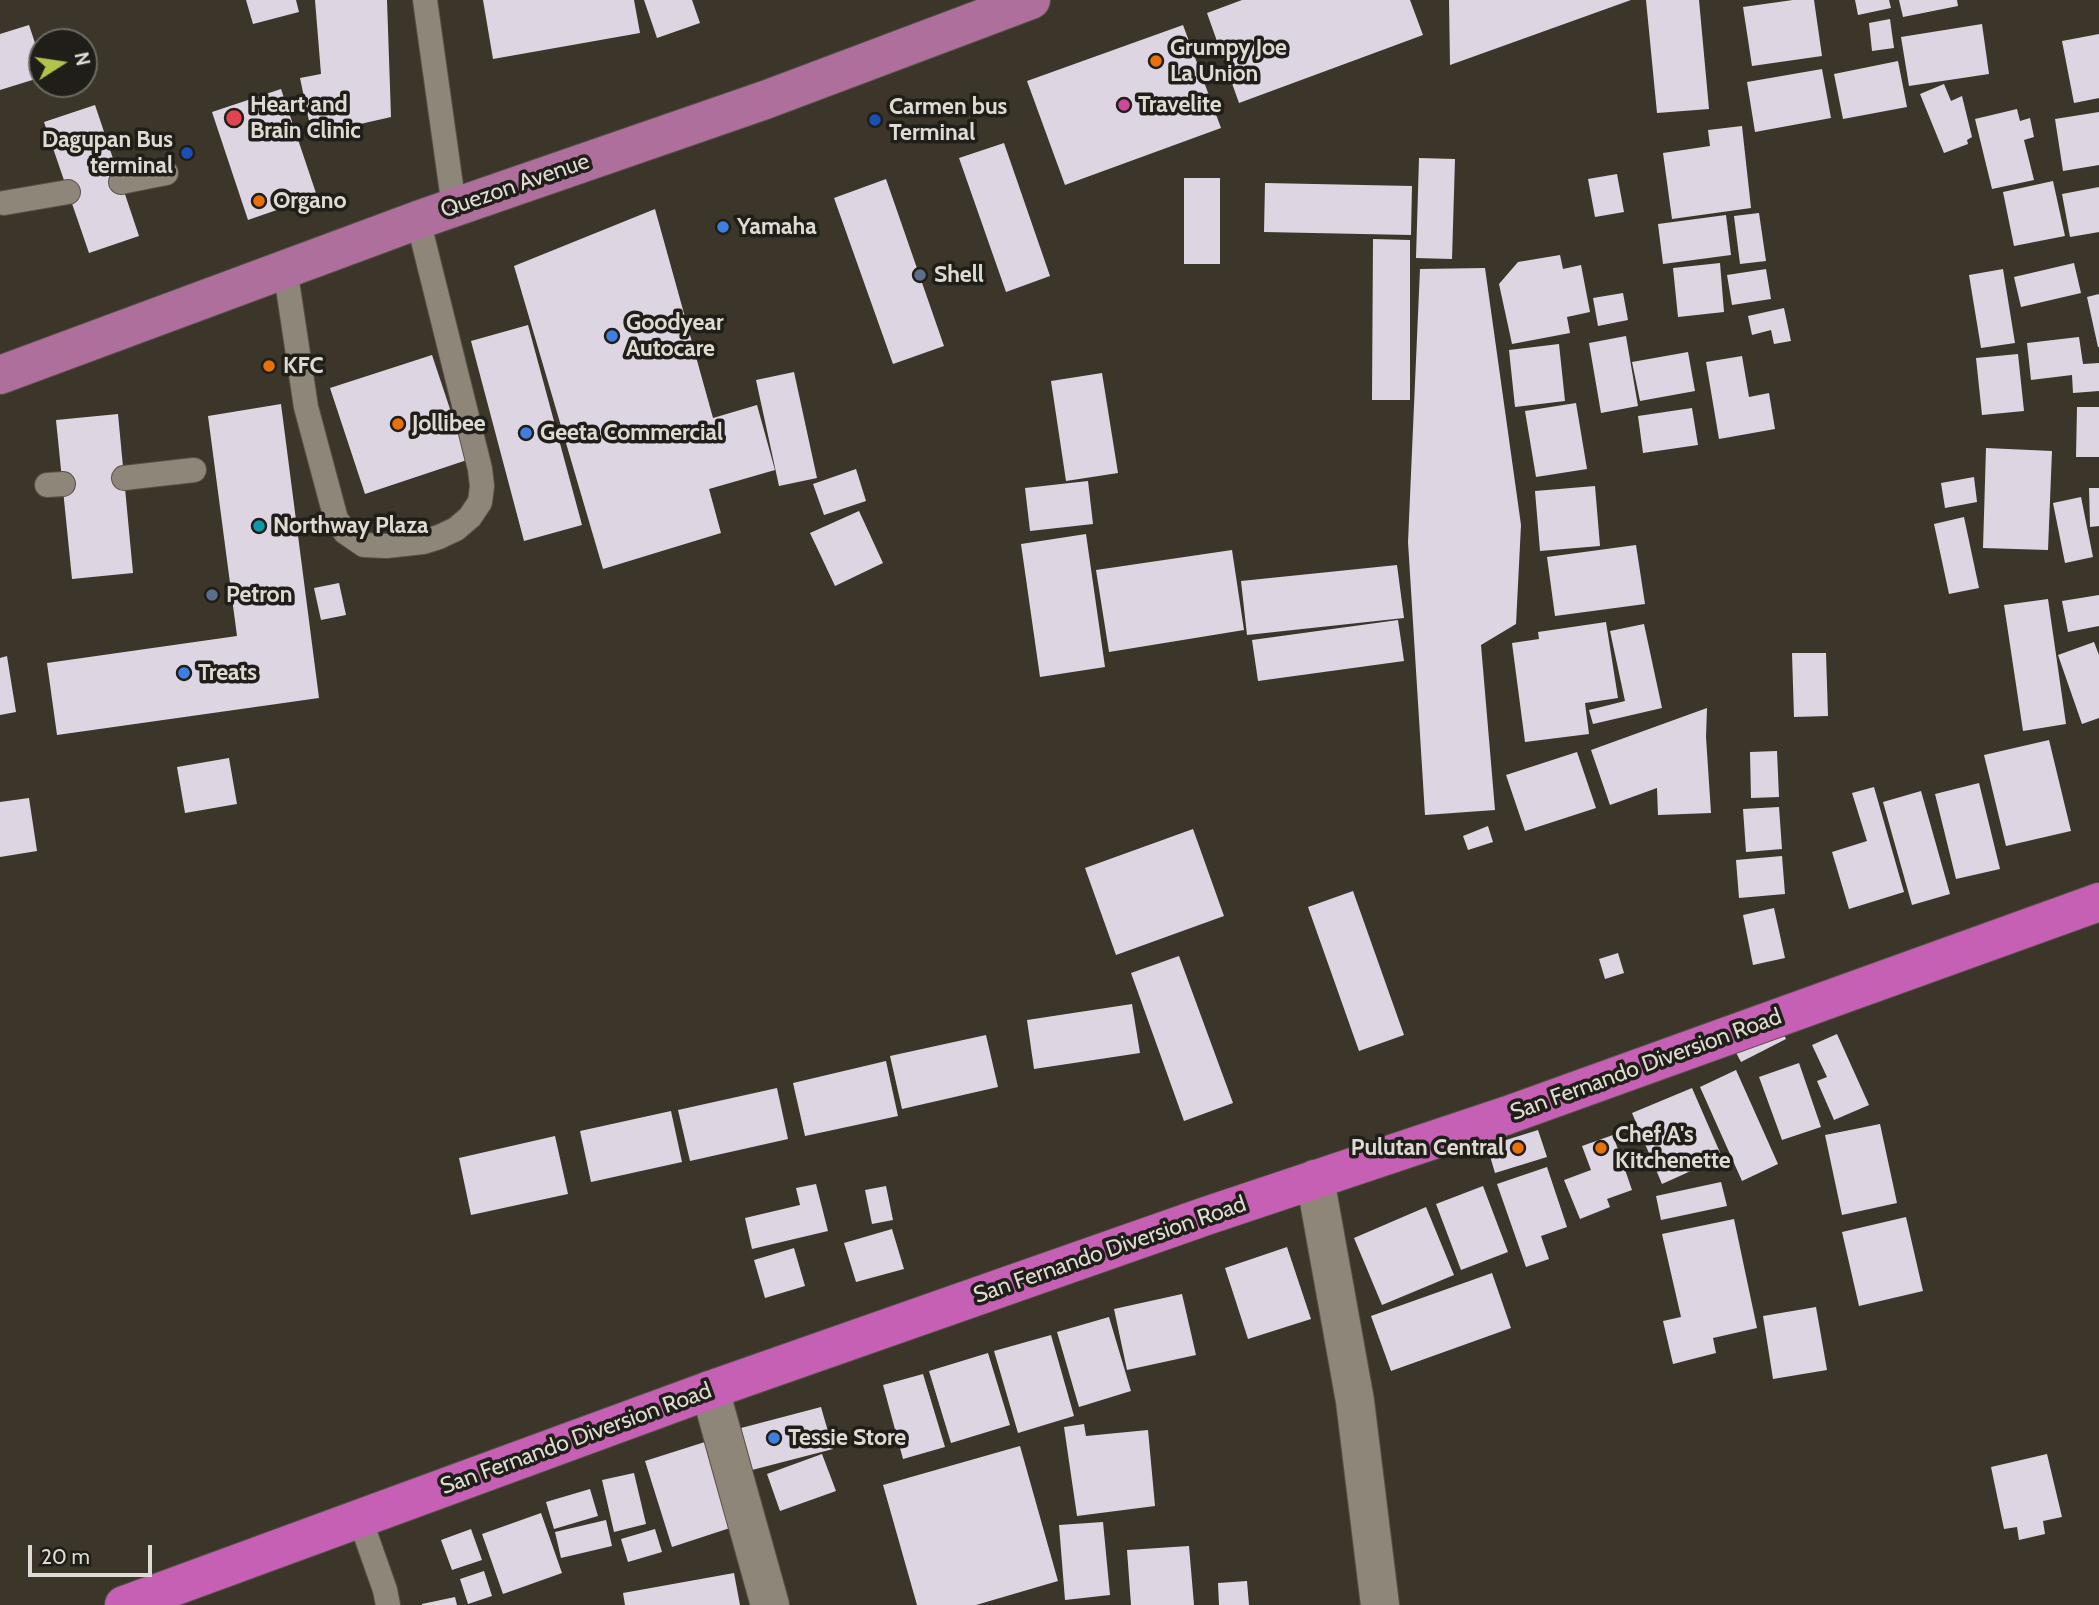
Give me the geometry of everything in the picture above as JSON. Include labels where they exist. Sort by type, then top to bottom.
[{"type":"highway","name":"San Fernando Diversion Road","points":[[124,1605],[710,1390],[1315,1179],[1508,1115],[2099,902]]},
{"type":"main road","name":"Quezon Avenue","points":[[0,375],[454,207],[765,100],[1018,2]]},
{"type":"street","points":[[1315,1179],[1355,1401],[1380,1605]]},
{"type":"street","points":[[710,1390],[770,1605]]},
{"type":"lane","points":[[425,0],[454,207]]},
{"type":"lane","points":[[121,182],[166,173]]},
{"type":"lane","points":[[4,203],[68,192]]},
{"type":"lane","points":[[285,268],[306,407],[336,520],[345,533],[364,545],[423,542],[439,537],[456,529],[470,517],[480,502],[482,486],[418,220]]},
{"type":"lane","points":[[124,478],[194,470]]},
{"type":"lane","points":[[359,1519],[388,1605]]},
{"type":"building","points":[[246,0],[296,0],[299,12],[253,24]]},
{"type":"building","points":[[315,0],[387,0],[391,117],[312,135],[300,78],[321,74]]},
{"type":"building","points":[[483,0],[634,0],[640,33],[493,59]]},
{"type":"building","points":[[644,0],[692,0],[700,23],[657,38]]},
{"type":"building","points":[[1242,0],[1410,0],[1423,35],[1239,103],[1207,13]]},
{"type":"building","points":[[1449,0],[1631,0],[1450,65]]},
{"type":"building","points":[[1646,0],[1699,0],[1709,109],[1657,113]]},
{"type":"building","points":[[1814,0],[1822,56],[1752,66],[1743,7]]},
{"type":"building","points":[[1855,0],[1889,0],[1891,8],[1858,15]]},
{"type":"building","points":[[1899,0],[1957,0],[1958,6],[1903,17]]},
{"type":"building","points":[[1890,19],[1894,48],[1872,51],[1869,23]]},
{"type":"building","points":[[1982,24],[1989,74],[1909,86],[1901,37]]},
{"type":"building","points":[[29,25],[30,28],[28,81],[0,90],[0,34]]},
{"type":"building","name":"Travelite","points":[[1183,25],[1221,128],[1065,185],[1027,81]]},
{"type":"building","points":[[2099,34],[2099,98],[2074,103],[2062,41]]},
{"type":"building","points":[[1898,61],[1907,107],[1843,119],[1834,74]]},
{"type":"building","points":[[1822,69],[1831,118],[1755,132],[1747,82]]},
{"type":"building","points":[[1944,84],[1951,101],[1962,96],[1972,137],[1967,140],[1968,144],[1944,153],[1920,94]]},
{"type":"building","points":[[281,89],[317,196],[248,220],[212,112]]},
{"type":"building","points":[[95,105],[139,236],[89,253],[44,122]]},
{"type":"building","points":[[2017,109],[2020,121],[2030,118],[2034,137],[2024,140],[2034,180],[1992,189],[1975,119]]},
{"type":"building","points":[[2099,112],[2099,165],[2063,171],[2055,119]]},
{"type":"building","points":[[1742,126],[1751,208],[1672,219],[1663,153],[1710,146],[1708,130]]},
{"type":"building","points":[[1004,143],[1050,276],[1006,292],[959,158]]},
{"type":"building","points":[[1419,158],[1455,159],[1452,259],[1416,258]]},
{"type":"building","points":[[1617,174],[1624,212],[1595,217],[1588,179]]},
{"type":"building","points":[[1184,178],[1220,178],[1220,264],[1184,264]]},
{"type":"building","points":[[886,179],[944,346],[893,364],[834,198]]},
{"type":"building","points":[[2053,181],[2065,236],[2014,246],[2003,192]]},
{"type":"building","points":[[1265,183],[1412,186],[1411,235],[1264,232]]},
{"type":"building","points":[[2099,187],[2099,232],[2070,237],[2062,194]]},
{"type":"building","name":"Goodyear Autocare","points":[[655,209],[713,418],[757,405],[775,470],[709,489],[721,533],[603,569],[514,266]]},
{"type":"building","points":[[1759,213],[1766,261],[1740,264],[1734,216]]},
{"type":"building","points":[[1726,215],[1731,255],[1663,264],[1658,224]]},
{"type":"building","points":[[1373,239],[1410,240],[1410,400],[1372,400]]},
{"type":"building","points":[[1560,255],[1563,269],[1581,265],[1590,312],[1567,317],[1570,333],[1512,344],[1499,284],[1518,262]]},
{"type":"building","points":[[1720,263],[1724,312],[1678,317],[1673,268]]},
{"type":"building","points":[[2074,263],[2081,293],[2021,307],[2014,277]]},
{"type":"building","points":[[1485,268],[1521,525],[1516,624],[1481,645],[1495,810],[1425,815],[1408,542],[1420,269]]},
{"type":"building","points":[[1766,269],[1771,299],[1732,305],[1727,275]]},
{"type":"building","points":[[2003,269],[2015,343],[1981,348],[1969,275]]},
{"type":"building","points":[[1623,293],[1628,320],[1598,326],[1593,298]]},
{"type":"building","points":[[2099,294],[2099,347],[2098,347],[2087,297]]},
{"type":"building","points":[[1784,308],[1791,341],[1774,344],[1771,330],[1752,335],[1748,316]]},
{"type":"building","name":"Geeta Commercial","points":[[528,325],[582,525],[524,541],[471,341]]},
{"type":"building","points":[[1626,336],[1638,406],[1601,413],[1589,343]]},
{"type":"building","points":[[2079,337],[2083,364],[2099,363],[2099,391],[2073,393],[2072,375],[2031,380],[2027,343]]},
{"type":"building","points":[[1559,344],[1565,401],[1515,407],[1509,350]]},
{"type":"building","points":[[1688,352],[1695,391],[1640,401],[1632,362]]},
{"type":"building","points":[[2018,354],[2024,411],[1982,415],[1976,358]]},
{"type":"building","name":"Jollibee","points":[[432,355],[467,460],[365,494],[330,388]]},
{"type":"building","points":[[1742,356],[1749,397],[1769,393],[1775,429],[1719,439],[1706,362]]},
{"type":"building","points":[[794,372],[817,478],[779,486],[756,380]]},
{"type":"building","points":[[1102,373],[1118,473],[1066,481],[1051,381]]},
{"type":"building","points":[[1576,403],[1587,469],[1536,477],[1525,411]]},
{"type":"building","name":"Northway Plaza","points":[[281,404],[319,698],[57,735],[47,663],[237,636],[208,416]]},
{"type":"building","points":[[2077,407],[2099,407],[2099,457],[2076,457]]},
{"type":"building","points":[[1692,408],[1698,445],[1643,453],[1638,416]]},
{"type":"building","points":[[118,414],[133,573],[72,579],[56,420]]},
{"type":"building","points":[[1986,448],[2052,451],[2048,550],[1983,548]]},
{"type":"building","points":[[856,469],[866,501],[824,515],[813,484]]},
{"type":"building","points":[[1974,477],[1977,502],[1945,508],[1941,483]]},
{"type":"building","points":[[1088,481],[1093,524],[1030,531],[1025,488]]},
{"type":"building","points":[[1595,486],[1600,546],[1540,551],[1535,491]]},
{"type":"building","points":[[2089,488],[2099,488],[2099,526],[2090,527]]},
{"type":"building","points":[[2081,497],[2093,557],[2065,563],[2053,503]]},
{"type":"building","points":[[859,511],[883,563],[835,586],[810,533]]},
{"type":"building","points":[[1964,517],[1979,588],[1949,594],[1934,524]]},
{"type":"building","points":[[1086,534],[1105,667],[1040,677],[1021,544]]},
{"type":"building","points":[[1636,545],[1645,604],[1555,616],[1547,557]]},
{"type":"building","points":[[1232,550],[1244,630],[1109,652],[1096,570]]},
{"type":"building","points":[[1397,565],[1404,618],[1247,635],[1241,581]]},
{"type":"building","points":[[339,583],[346,615],[321,620],[314,588]]},
{"type":"building","points":[[2099,595],[2099,626],[2068,632],[2062,601]]},
{"type":"building","points":[[2048,599],[2066,724],[2023,731],[2004,605]]},
{"type":"building","points":[[1398,620],[1404,661],[1258,681],[1252,640]]},
{"type":"building","points":[[1606,622],[1618,698],[1585,703],[1589,734],[1525,742],[1512,643],[1539,639],[1538,632]]},
{"type":"building","points":[[1644,624],[1662,708],[1593,724],[1589,710],[1625,701],[1610,631]]},
{"type":"building","points":[[2094,642],[2099,655],[2099,718],[2082,724],[2058,655]]},
{"type":"building","points":[[1792,653],[1826,653],[1828,716],[1794,717]]},
{"type":"building","points":[[7,656],[16,712],[0,715],[0,658]]},
{"type":"building","points":[[1707,708],[1706,737],[1711,813],[1658,815],[1657,788],[1610,805],[1591,750]]},
{"type":"building","points":[[2049,740],[2071,831],[2006,846],[1984,755]]},
{"type":"building","points":[[1777,751],[1779,797],[1751,798],[1750,752]]},
{"type":"building","points":[[1577,752],[1596,808],[1525,831],[1506,775]]},
{"type":"building","points":[[229,758],[237,804],[185,813],[177,767]]},
{"type":"building","points":[[1979,783],[2000,869],[1956,879],[1935,794]]},
{"type":"building","points":[[1874,787],[1904,892],[1849,909],[1832,852],[1867,841],[1852,793]]},
{"type":"building","points":[[1921,791],[1950,894],[1912,905],[1883,802]]},
{"type":"building","points":[[29,798],[37,851],[0,857],[0,802]]},
{"type":"building","points":[[1779,807],[1782,849],[1746,852],[1743,809]]},
{"type":"building","points":[[1488,826],[1493,842],[1468,850],[1463,836]]},
{"type":"building","points":[[1193,829],[1224,916],[1116,955],[1085,868]]},
{"type":"building","points":[[1782,856],[1785,894],[1739,898],[1736,860]]},
{"type":"building","points":[[1353,891],[1404,1035],[1359,1051],[1308,907]]},
{"type":"building","points":[[1774,908],[1785,958],[1753,965],[1743,915]]},
{"type":"building","points":[[1618,953],[1624,973],[1605,979],[1599,959]]},
{"type":"building","points":[[1179,956],[1233,1103],[1184,1121],[1131,973]]},
{"type":"building","points":[[1132,1004],[1140,1053],[1034,1069],[1027,1020]]},
{"type":"building","points":[[1777,1021],[1786,1039],[1741,1062],[1732,1045]]},
{"type":"building","points":[[1837,1034],[1869,1105],[1834,1120],[1817,1081],[1827,1077],[1812,1045]]},
{"type":"building","points":[[986,1035],[998,1087],[902,1109],[890,1056]]},
{"type":"building","points":[[886,1061],[898,1116],[805,1136],[793,1083]]},
{"type":"building","points":[[1799,1063],[1821,1127],[1782,1140],[1759,1077]]},
{"type":"building","points":[[1736,1070],[1778,1164],[1742,1181],[1700,1087]]},
{"type":"building","points":[[777,1088],[788,1139],[690,1161],[678,1110]]},
{"type":"building","points":[[1692,1088],[1722,1157],[1662,1184],[1632,1113]]},
{"type":"building","points":[[671,1111],[682,1162],[591,1182],[580,1131]]},
{"type":"building","points":[[1880,1124],[1897,1203],[1842,1215],[1825,1135]]},
{"type":"building","points":[[1538,1130],[1547,1157],[1495,1173],[1487,1146]]},
{"type":"building","points":[[1613,1135],[1632,1190],[1607,1199],[1610,1207],[1580,1219],[1564,1180],[1591,1170],[1582,1146]]},
{"type":"building","points":[[555,1136],[568,1194],[471,1215],[459,1158]]},
{"type":"building","points":[[1547,1167],[1567,1227],[1541,1236],[1549,1259],[1526,1267],[1497,1184]]},
{"type":"building","points":[[1721,1182],[1727,1206],[1661,1220],[1656,1196]]},
{"type":"building","points":[[816,1184],[828,1231],[752,1249],[745,1218],[800,1205],[796,1188]]},
{"type":"building","points":[[886,1186],[893,1220],[872,1224],[865,1190]]},
{"type":"building","points":[[1483,1186],[1508,1252],[1461,1270],[1436,1204]]},
{"type":"building","points":[[1426,1207],[1454,1275],[1382,1305],[1354,1238]]},
{"type":"building","points":[[1906,1217],[1923,1291],[1859,1306],[1842,1232]]},
{"type":"building","points":[[1734,1219],[1757,1328],[1713,1338],[1716,1353],[1673,1364],[1663,1321],[1681,1317],[1662,1234]]},
{"type":"building","points":[[892,1229],[904,1269],[856,1282],[844,1243]]},
{"type":"building","points":[[1287,1247],[1311,1319],[1248,1339],[1225,1268]]},
{"type":"building","points":[[794,1248],[805,1286],[765,1298],[754,1260]]},
{"type":"building","points":[[1492,1273],[1511,1328],[1391,1371],[1371,1316]]},
{"type":"building","points":[[1182,1294],[1196,1355],[1127,1370],[1114,1309]]},
{"type":"building","points":[[1816,1307],[1827,1370],[1773,1379],[1763,1316]]},
{"type":"building","points":[[1109,1317],[1131,1391],[1079,1407],[1057,1332]]},
{"type":"building","points":[[1051,1335],[1074,1416],[1018,1433],[994,1351]]},
{"type":"building","points":[[988,1353],[1010,1425],[951,1443],[929,1371]]},
{"type":"building","points":[[923,1374],[945,1447],[903,1459],[883,1385]]},
{"type":"building","points":[[821,1407],[833,1449],[752,1470],[741,1428]]},
{"type":"building","points":[[1084,1424],[1086,1436],[1148,1430],[1155,1506],[1077,1516],[1064,1427]]},
{"type":"building","points":[[708,1441],[736,1526],[672,1547],[645,1461]]},
{"type":"building","points":[[1020,1446],[1058,1581],[976,1605],[917,1605],[883,1485]]},
{"type":"building","points":[[822,1454],[836,1491],[780,1511],[767,1474]]},
{"type":"building","points":[[2047,1454],[2062,1517],[2043,1521],[2045,1534],[2019,1540],[2017,1527],[2004,1529],[1991,1467]]},
{"type":"building","points":[[634,1473],[646,1524],[614,1532],[602,1480]]},
{"type":"building","points":[[590,1489],[598,1516],[554,1529],[546,1502]]},
{"type":"building","points":[[541,1513],[562,1573],[503,1594],[482,1534]]},
{"type":"building","points":[[606,1520],[612,1546],[561,1558],[555,1532]]},
{"type":"building","points":[[1103,1522],[1110,1595],[1065,1600],[1059,1525]]},
{"type":"building","points":[[471,1529],[482,1560],[452,1570],[441,1540]]},
{"type":"building","points":[[655,1529],[662,1552],[628,1562],[621,1539]]},
{"type":"building","points":[[1189,1546],[1194,1605],[1131,1605],[1127,1550]]},
{"type":"building","points":[[484,1571],[492,1596],[468,1604],[460,1579]]},
{"type":"building","points":[[734,1573],[740,1605],[625,1605],[623,1593]]},
{"type":"building","points":[[1247,1581],[1249,1605],[1219,1605],[1218,1583]]},
{"type":"building","points":[[455,1597],[457,1605],[422,1605],[422,1604]]},
{"type":"place","name":"Grumpy Joe La Union","points":[[1156,61]]},
{"type":"place","name":"Travelite","points":[[1124,105]]},
{"type":"place","name":"Heart and Brain Clinic","points":[[234,118]]},
{"type":"place","name":"Carmen bus Terminal","points":[[875,120]]},
{"type":"place","name":"Dagupan Bus terminal","points":[[187,153]]},
{"type":"place","name":"Organo","points":[[259,201]]},
{"type":"place","name":"Yamaha","points":[[723,227]]},
{"type":"place","name":"Shell","points":[[920,275]]},
{"type":"place","name":"Goodyear Autocare","points":[[612,336]]},
{"type":"place","name":"KFC","points":[[269,366]]},
{"type":"place","name":"Jollibee","points":[[398,424]]},
{"type":"place","name":"Geeta Commercial","points":[[526,433]]},
{"type":"place","name":"Northway Plaza","points":[[259,526]]},
{"type":"place","name":"Petron","points":[[212,595]]},
{"type":"place","name":"Treats","points":[[184,673]]},
{"type":"place","name":"Pulutan Central","points":[[1518,1148]]},
{"type":"place","name":"Chef A's Kitchenette","points":[[1601,1148]]},
{"type":"place","name":"Tessie Store","points":[[774,1438]]}]
